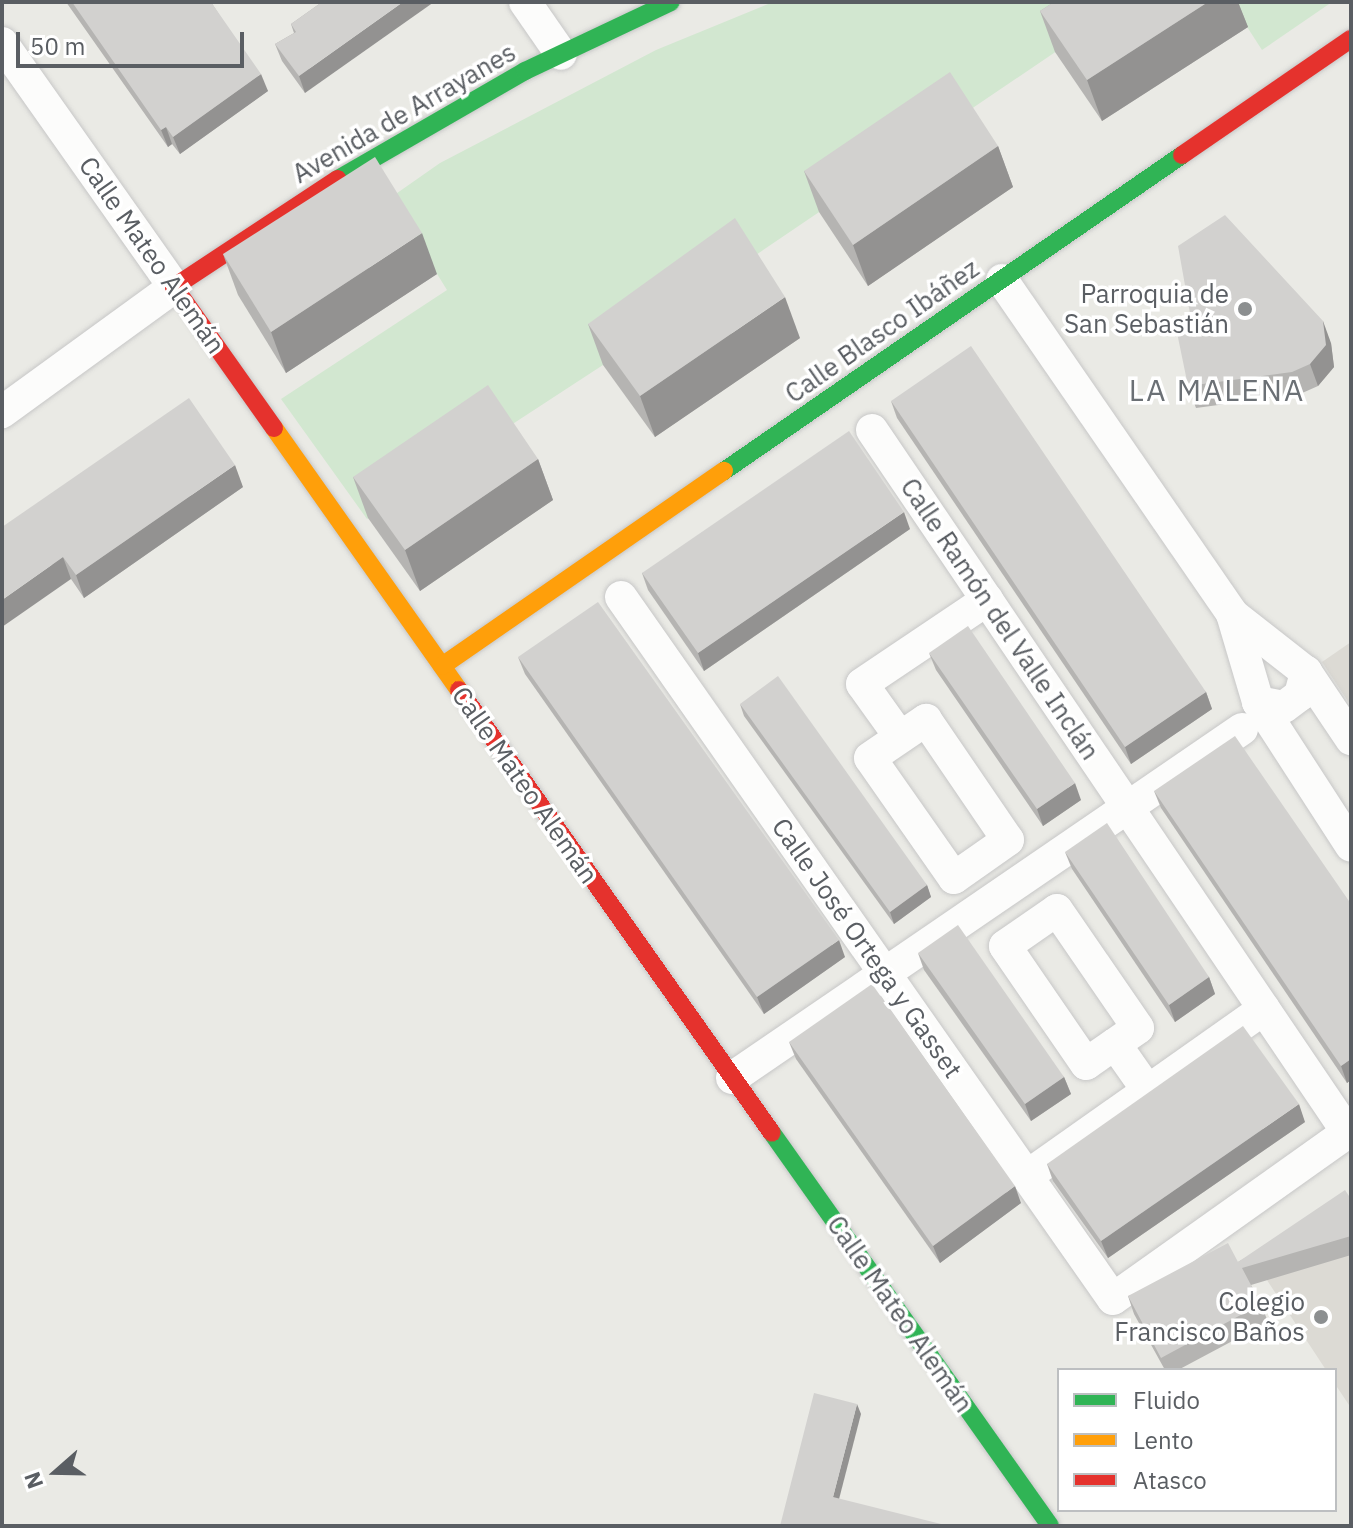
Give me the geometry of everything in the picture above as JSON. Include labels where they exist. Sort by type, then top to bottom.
[{"type":"street","points":[[525,2],[561,54]]},
{"type":"street","name":"Avenida de Arrayanes","points":[[174,287],[356,168],[650,7]]},
{"type":"street","name":"Calle Blasco Ibáñez","points":[[442,666],[1351,39]]},
{"type":"street","name":"Calle Mateo Alemán","points":[[2,43],[1050,1526]]},
{"type":"street","points":[[1002,280],[1232,614],[1306,672],[1351,739]]},
{"type":"street","points":[[2,412],[174,287]]},
{"type":"street","name":"Calle Ramón del Valle Inclán","points":[[872,430],[1349,1131]]},
{"type":"street","name":"Calle José Ortega y Gasset","points":[[621,597],[1113,1299],[1349,1131]]},
{"type":"street","points":[[900,737],[862,684],[987,600]]},
{"type":"street","points":[[1232,614],[1250,715],[1351,846]]},
{"type":"street","points":[[732,1078],[1127,807],[1250,715],[1284,707],[1300,695],[1306,672]]},
{"type":"street","points":[[926,720],[1008,840],[954,878],[870,758],[900,737],[926,720]]},
{"type":"street","points":[[984,857],[1033,927]]},
{"type":"street","points":[[1057,910],[1138,1028],[1086,1064],[1005,946],[1033,927],[1057,910]]},
{"type":"street","points":[[1027,1176],[1264,1009]]},
{"type":"street","points":[[1115,1044],[1148,1091]]},
{"type":"shaded area","points":[[1351,642],[1351,706],[1322,662]]},
{"type":"shaded area","name":"Colegio Francisco Baños","points":[[1351,1202],[1351,1408],[1337,1387],[1337,1368],[1325,1368],[1257,1265]]},
{"type":"green space","points":[[773,2],[1129,2],[750,259],[603,365],[367,519],[281,399],[447,290],[390,198],[440,163],[656,50]]},
{"type":"green space","points":[[1231,2],[1332,2],[1262,50]]},
{"type":"building","points":[[72,2],[211,2],[261,74],[173,137],[166,127],[161,130]]},
{"type":"building","points":[[322,2],[403,2],[299,76],[275,44],[296,32],[291,24]]},
{"type":"building","points":[[1054,2],[1208,2],[1087,80],[1040,11]]},
{"type":"building","points":[[950,72],[998,146],[853,245],[804,171]]},
{"type":"building","points":[[375,157],[422,233],[271,332],[223,254]]},
{"type":"building","name":"Parroquia de San Sebastián","points":[[1225,215],[1323,321],[1326,345],[1310,364],[1292,372],[1188,386],[1175,323],[1191,319],[1178,246]]},
{"type":"building","points":[[735,218],[785,297],[640,396],[588,324]]},
{"type":"building","points":[[971,346],[1206,692],[1125,747],[891,401]]},
{"type":"building","points":[[488,385],[538,459],[405,550],[353,477]]},
{"type":"building","points":[[189,398],[235,465],[76,575],[63,557],[2,600],[2,527]]},
{"type":"building","points":[[849,431],[904,512],[698,653],[642,573]]},
{"type":"building","points":[[598,602],[839,940],[757,997],[518,657]]},
{"type":"building","points":[[968,626],[1075,783],[1037,809],[929,653]]},
{"type":"building","points":[[778,676],[927,885],[890,912],[740,704]]},
{"type":"building","points":[[1235,736],[1351,904],[1351,1059],[1341,1066],[1154,791]]},
{"type":"building","points":[[1107,823],[1209,977],[1169,1005],[1065,852]]},
{"type":"building","points":[[958,925],[1064,1077],[1025,1104],[918,953]]},
{"type":"building","points":[[872,984],[1015,1186],[933,1246],[789,1042]]},
{"type":"building","points":[[1243,1026],[1299,1104],[1101,1241],[1047,1164]]},
{"type":"building","points":[[1345,1190],[1351,1199],[1351,1236],[1242,1268],[1261,1304],[1161,1358],[1128,1296],[1228,1243],[1238,1262]]},
{"type":"building","points":[[814,1393],[857,1404],[833,1497],[949,1526],[780,1526]]},
{"type":"traffic: fast","points":[[338,179],[525,71],[671,2]]},
{"type":"traffic: fast","points":[[724,471],[1182,155]]},
{"type":"traffic: fast","points":[[772,1133],[1050,1526]]},
{"type":"traffic: slow","points":[[274,428],[459,690]]},
{"type":"traffic: slow","points":[[442,666],[724,471]]},
{"type":"traffic: jam","points":[[1182,155],[1351,39]]},
{"type":"traffic: jam","points":[[274,428],[174,287],[338,179]]},
{"type":"traffic: jam","points":[[459,690],[772,1133]]},
{"type":"place","name":"Parroquia de San Sebastián","points":[[1245,309]]},
{"type":"place","name":"Colegio Francisco Baños","points":[[1321,1317]]},
{"type":"district","name":"LA MALENA","points":[[1217,390]]}]
